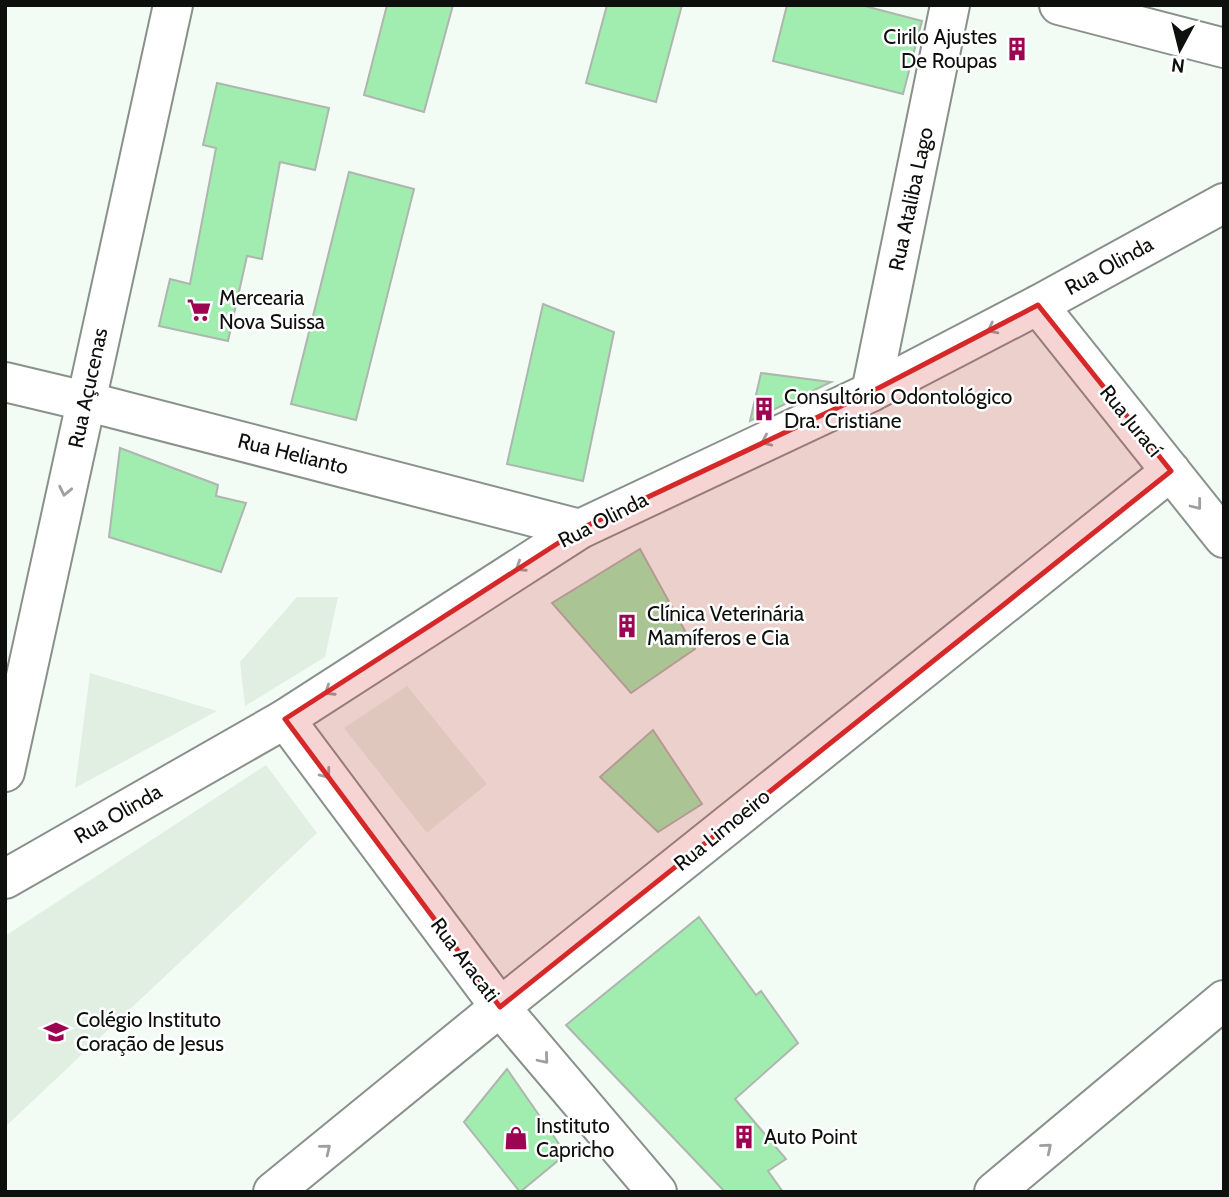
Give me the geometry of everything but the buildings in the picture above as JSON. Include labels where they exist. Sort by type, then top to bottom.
[{"type":"street","name":"Rua Açucenas","points":[[5,772],[173,5]]},
{"type":"street","name":"Rua Ataliba Lago","points":[[871,392],[950,5]]},
{"type":"street","points":[[1059,5],[1224,48]]},
{"type":"street","name":"Rua Olinda","points":[[5,879],[285,719],[580,528],[871,392],[1038,305],[1224,203]]},
{"type":"street","name":"Rua Jurací","points":[[1038,305],[1224,538]]},
{"type":"street","name":"Rua Helianto","points":[[5,382],[580,528]]},
{"type":"street","name":"Rua Limoeiro","points":[[274,1192],[500,1007],[1171,471]]},
{"type":"street","name":"Rua Aracati","points":[[285,719],[500,1007],[657,1192]]},
{"type":"street","points":[[994,1192],[1224,1000]]},
{"type":"highlighted area","points":[[1038,305],[1171,471],[500,1007],[285,719],[580,529],[871,392]]},
{"type":"shaded area","points":[[297,597],[338,597],[325,657],[245,706],[240,662]]},
{"type":"shaded area","points":[[90,673],[217,711],[75,788]]},
{"type":"shaded area","points":[[407,686],[487,784],[427,833],[344,728]]},
{"type":"shaded area","name":"Colégio Instituto Coração de Jesus","points":[[266,765],[317,833],[5,1127],[5,936]]},
{"type":"place","name":"Cirilo Ajustes De Roupas","points":[[1017,49]]},
{"type":"place","name":"Mercearia Nova Suissa","points":[[199,310]]},
{"type":"place","name":"Consultório Odontológico Dra. Cristiane","points":[[764,409]]},
{"type":"place","name":"Clínica Veterinária Mamíferos e Cia","points":[[627,626]]},
{"type":"place","name":"Colégio Instituto Coração de Jesus","points":[[56,1032]]},
{"type":"place","name":"Auto Point","points":[[744,1137]]},
{"type":"place","name":"Instituto Capricho","points":[[516,1138]]}]
